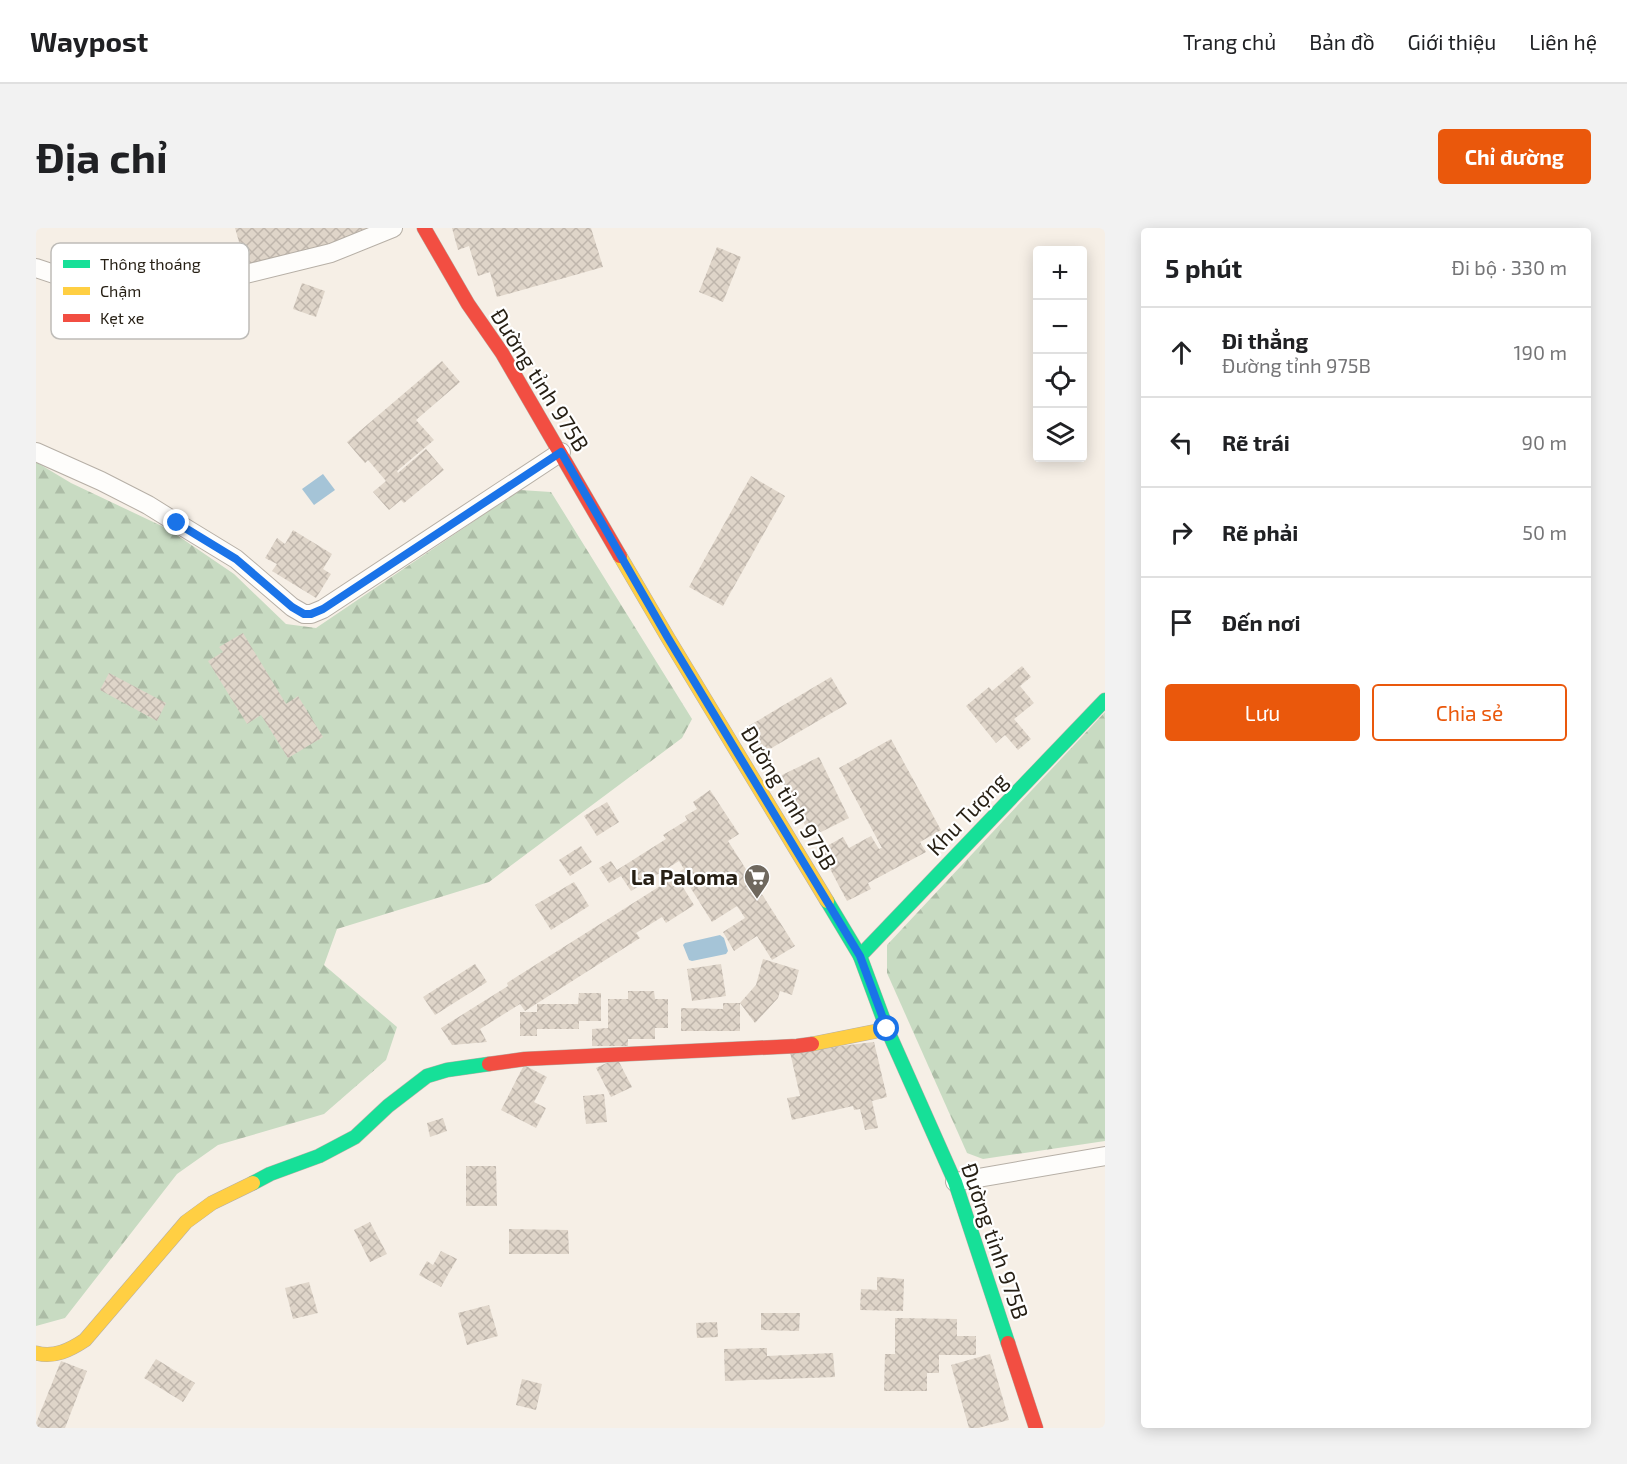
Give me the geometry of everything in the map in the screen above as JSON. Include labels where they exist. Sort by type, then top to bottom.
[{"type":"main road","name":"Đường tỉnh 975B","points":[[424,228],[468,304],[502,353],[668,638],[860,956],[887,1029],[955,1182],[1036,1428]]},
{"type":"main road","name":"Khu Tượng","points":[[860,956],[1105,700]]},
{"type":"main road","points":[[36,1353],[40,1356],[55,1354],[71,1349],[85,1340],[186,1222],[212,1203],[270,1174],[319,1156],[355,1137],[388,1106],[427,1076],[447,1070],[525,1059],[797,1046],[887,1029]]},
{"type":"street","points":[[249,273],[331,253],[393,228]]},
{"type":"street","points":[[36,268],[51,273]]},
{"type":"street","points":[[36,452],[148,505],[236,559],[292,607],[304,614],[311,614],[323,609],[561,452]]},
{"type":"street","points":[[955,1182],[1105,1156]]},
{"type":"green space","points":[[36,462],[71,483],[168,529],[234,574],[286,624],[316,628],[520,490],[551,492],[692,719],[682,738],[489,882],[337,929],[324,965],[397,1027],[386,1060],[324,1114],[218,1145],[177,1174],[65,1318],[36,1326]]},
{"type":"green space","points":[[1105,712],[1105,1141],[983,1159],[967,1153],[887,973],[887,945]]},
{"type":"water","points":[[323,474],[335,490],[314,505],[302,489]]},
{"type":"water","points":[[720,935],[724,938],[728,951],[726,954],[689,960],[683,945],[685,943]]},
{"type":"building","points":[[235,228],[372,228],[373,232],[249,265],[249,243],[239,243]]},
{"type":"building","points":[[452,228],[591,228],[603,267],[497,297],[490,272],[478,276],[469,246],[458,250]]},
{"type":"building","points":[[717,247],[741,257],[723,302],[699,292]]},
{"type":"building","points":[[302,283],[325,291],[316,317],[293,309]]},
{"type":"building","points":[[442,361],[460,382],[416,420],[434,440],[397,471],[398,473],[426,449],[444,470],[404,503],[401,500],[389,510],[373,492],[386,481],[368,460],[365,463],[347,442]]},
{"type":"building","points":[[751,476],[785,496],[723,606],[689,587]]},
{"type":"building","points":[[293,530],[332,554],[323,569],[331,574],[316,598],[272,571],[277,564],[265,558],[277,538],[285,544]]},
{"type":"building","points":[[243,633],[286,704],[298,696],[323,737],[288,758],[261,715],[247,724],[208,661],[223,652],[219,647]]},
{"type":"building","points":[[1022,666],[1031,677],[1020,686],[1034,703],[1014,719],[1031,739],[1018,750],[1005,735],[996,743],[966,706],[989,687],[992,691]]},
{"type":"building","points":[[109,673],[166,703],[157,721],[100,690]]},
{"type":"building","points":[[831,677],[847,704],[763,753],[747,727]]},
{"type":"building","points":[[891,739],[941,830],[920,842],[926,852],[868,883],[871,889],[847,901],[820,850],[843,837],[849,848],[871,836],[879,849],[882,848],[839,768]]},
{"type":"building","points":[[819,757],[849,818],[811,837],[780,776]]},
{"type":"building","points":[[710,790],[739,834],[728,841],[795,946],[772,960],[757,936],[734,951],[723,932],[745,918],[737,906],[712,922],[680,871],[684,869],[679,861],[631,891],[621,876],[609,883],[599,868],[611,861],[617,870],[666,839],[663,835],[687,820],[685,816],[697,809],[693,802]]},
{"type":"building","points":[[607,802],[619,822],[597,836],[584,816]]},
{"type":"building","points":[[581,846],[592,862],[570,876],[559,860]]},
{"type":"building","points":[[676,876],[694,905],[666,923],[662,917],[636,933],[640,938],[525,1011],[520,1004],[480,1029],[487,1042],[452,1045],[441,1028],[508,986],[507,983]]},
{"type":"building","points":[[574,882],[589,906],[551,930],[535,905]]},
{"type":"building","points":[[763,959],[799,970],[792,995],[780,991],[778,998],[755,1023],[740,1003],[756,985]]},
{"type":"building","points":[[475,964],[487,982],[435,1015],[423,997]]},
{"type":"building","points":[[721,964],[726,996],[692,1001],[687,969]]},
{"type":"building","points":[[628,991],[654,991],[655,999],[668,999],[668,1028],[655,1028],[655,1039],[628,1039],[628,1046],[592,1046],[592,1029],[608,1028],[608,999],[628,999]]},
{"type":"building","points":[[579,993],[601,993],[601,1021],[579,1021],[579,1029],[537,1029],[537,1036],[520,1036],[520,1012],[537,1012],[537,1004],[578,1004]]},
{"type":"building","points":[[723,1003],[740,1003],[740,1031],[681,1031],[681,1008],[723,1009]]},
{"type":"building","points":[[874,1042],[887,1097],[872,1101],[878,1128],[865,1130],[860,1109],[854,1110],[853,1106],[792,1120],[787,1098],[800,1096],[790,1052]]},
{"type":"building","points":[[617,1058],[632,1087],[611,1097],[596,1068]]},
{"type":"building","points":[[524,1065],[547,1077],[534,1102],[546,1108],[536,1128],[501,1110]]},
{"type":"building","points":[[604,1094],[607,1122],[586,1124],[583,1096]]},
{"type":"building","points":[[443,1118],[447,1131],[430,1137],[427,1123]]},
{"type":"building","points":[[466,1166],[496,1166],[497,1206],[466,1206]]},
{"type":"building","points":[[370,1222],[387,1254],[370,1262],[354,1230]]},
{"type":"building","points":[[509,1229],[568,1230],[569,1254],[509,1254]]},
{"type":"building","points":[[441,1251],[457,1259],[441,1287],[419,1275],[427,1261],[433,1265]]},
{"type":"building","points":[[877,1277],[904,1279],[903,1311],[860,1310],[861,1289],[877,1290]]},
{"type":"building","points":[[309,1282],[318,1313],[293,1319],[285,1288]]},
{"type":"building","points":[[489,1305],[498,1336],[467,1345],[458,1313]]},
{"type":"building","points":[[761,1313],[800,1313],[799,1331],[761,1330]]},
{"type":"building","points":[[895,1318],[957,1319],[957,1336],[976,1336],[976,1355],[939,1355],[939,1373],[927,1373],[927,1391],[884,1391],[885,1354],[895,1354]]},
{"type":"building","points":[[717,1322],[718,1337],[697,1338],[696,1323]]},
{"type":"building","points":[[767,1348],[767,1356],[833,1353],[835,1377],[725,1381],[724,1349]]},
{"type":"building","points":[[990,1354],[1009,1420],[969,1428],[951,1365]]},
{"type":"building","points":[[156,1359],[195,1383],[183,1402],[144,1378]]},
{"type":"building","points":[[61,1361],[87,1371],[65,1428],[36,1428],[36,1423]]},
{"type":"building","points":[[522,1379],[542,1384],[536,1410],[516,1405]]},
{"type":"traffic: fast","points":[[860,956],[1105,700]]},
{"type":"traffic: fast","points":[[827,901],[860,956],[887,1029],[955,1182],[1008,1343]]},
{"type":"traffic: fast","points":[[253,1183],[270,1174],[319,1156],[355,1137],[388,1106],[427,1076],[447,1070],[489,1064]]},
{"type":"traffic: slow","points":[[620,556],[827,901]]},
{"type":"traffic: slow","points":[[812,1044],[887,1029]]},
{"type":"traffic: slow","points":[[36,1353],[62,1352],[85,1340],[186,1222],[212,1203],[253,1183]]},
{"type":"traffic: jam","points":[[424,228],[468,304],[502,353],[620,556]]},
{"type":"traffic: jam","points":[[489,1064],[525,1059],[812,1044]]},
{"type":"traffic: jam","points":[[1008,1343],[1036,1428]]},
{"type":"place","name":"La Paloma","points":[[757,900]]},
{"type":"route","points":[[177,523],[236,559],[292,607],[304,614],[311,614],[323,609],[561,452],[668,638],[860,956],[887,1029]]}]
